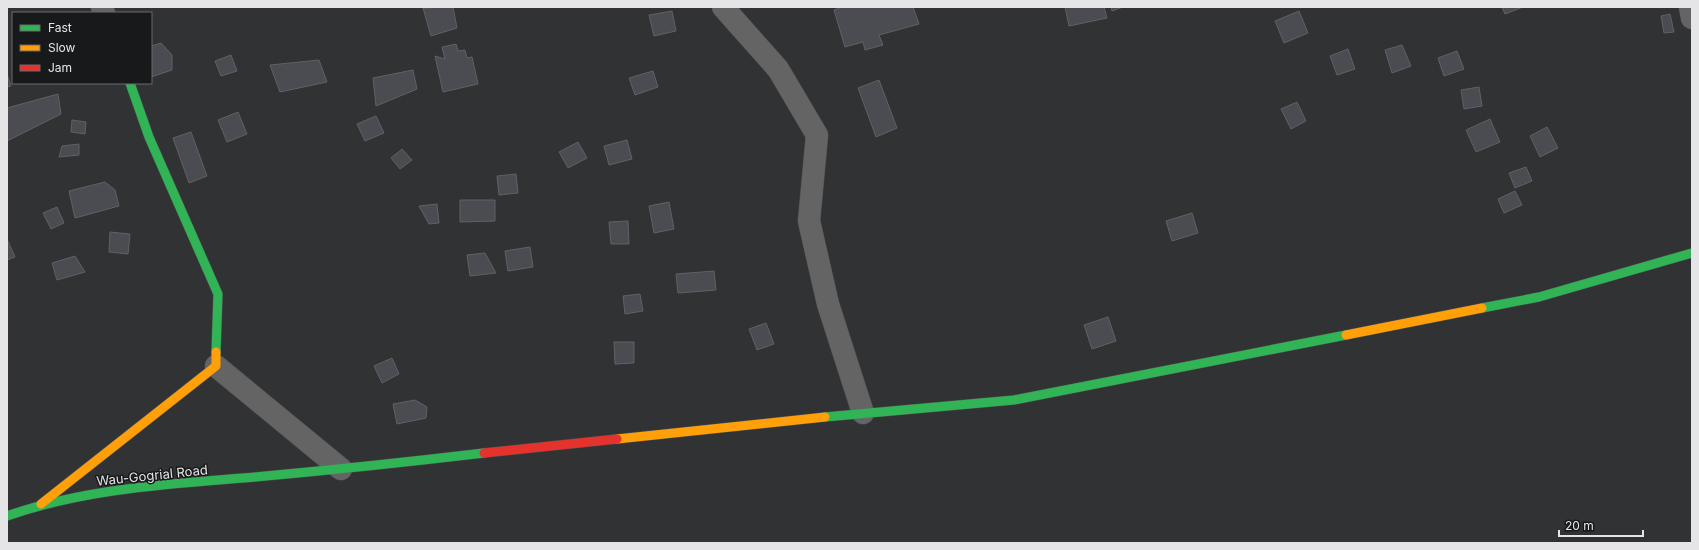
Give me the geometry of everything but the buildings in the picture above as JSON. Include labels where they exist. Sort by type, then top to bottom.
[{"type":"main road","points":[[40,504],[216,366],[218,294],[163,170],[130,84]]},
{"type":"main road","name":"Wau-Gogrial Road","points":[[7,516],[40,504],[118,489],[302,473],[863,414],[1014,400],[1539,297],[1692,253]]},
{"type":"street","points":[[723,7],[778,69],[817,135],[809,221],[828,304],[863,414]]},
{"type":"street","points":[[1690,7],[1692,18]]},
{"type":"street","points":[[216,366],[341,469]]},
{"type":"traffic: fast","points":[[130,84],[149,137],[218,294],[216,352]]},
{"type":"traffic: fast","points":[[1482,308],[1539,297],[1692,253]]},
{"type":"traffic: fast","points":[[825,417],[1014,400],[1346,335]]},
{"type":"traffic: fast","points":[[7,516],[68,499],[98,493],[161,485],[341,469],[484,453]]},
{"type":"traffic: slow","points":[[1346,335],[1482,308]]},
{"type":"traffic: slow","points":[[41,504],[216,366],[216,352]]},
{"type":"traffic: slow","points":[[617,439],[825,417]]},
{"type":"traffic: jam","points":[[484,453],[617,439]]}]
